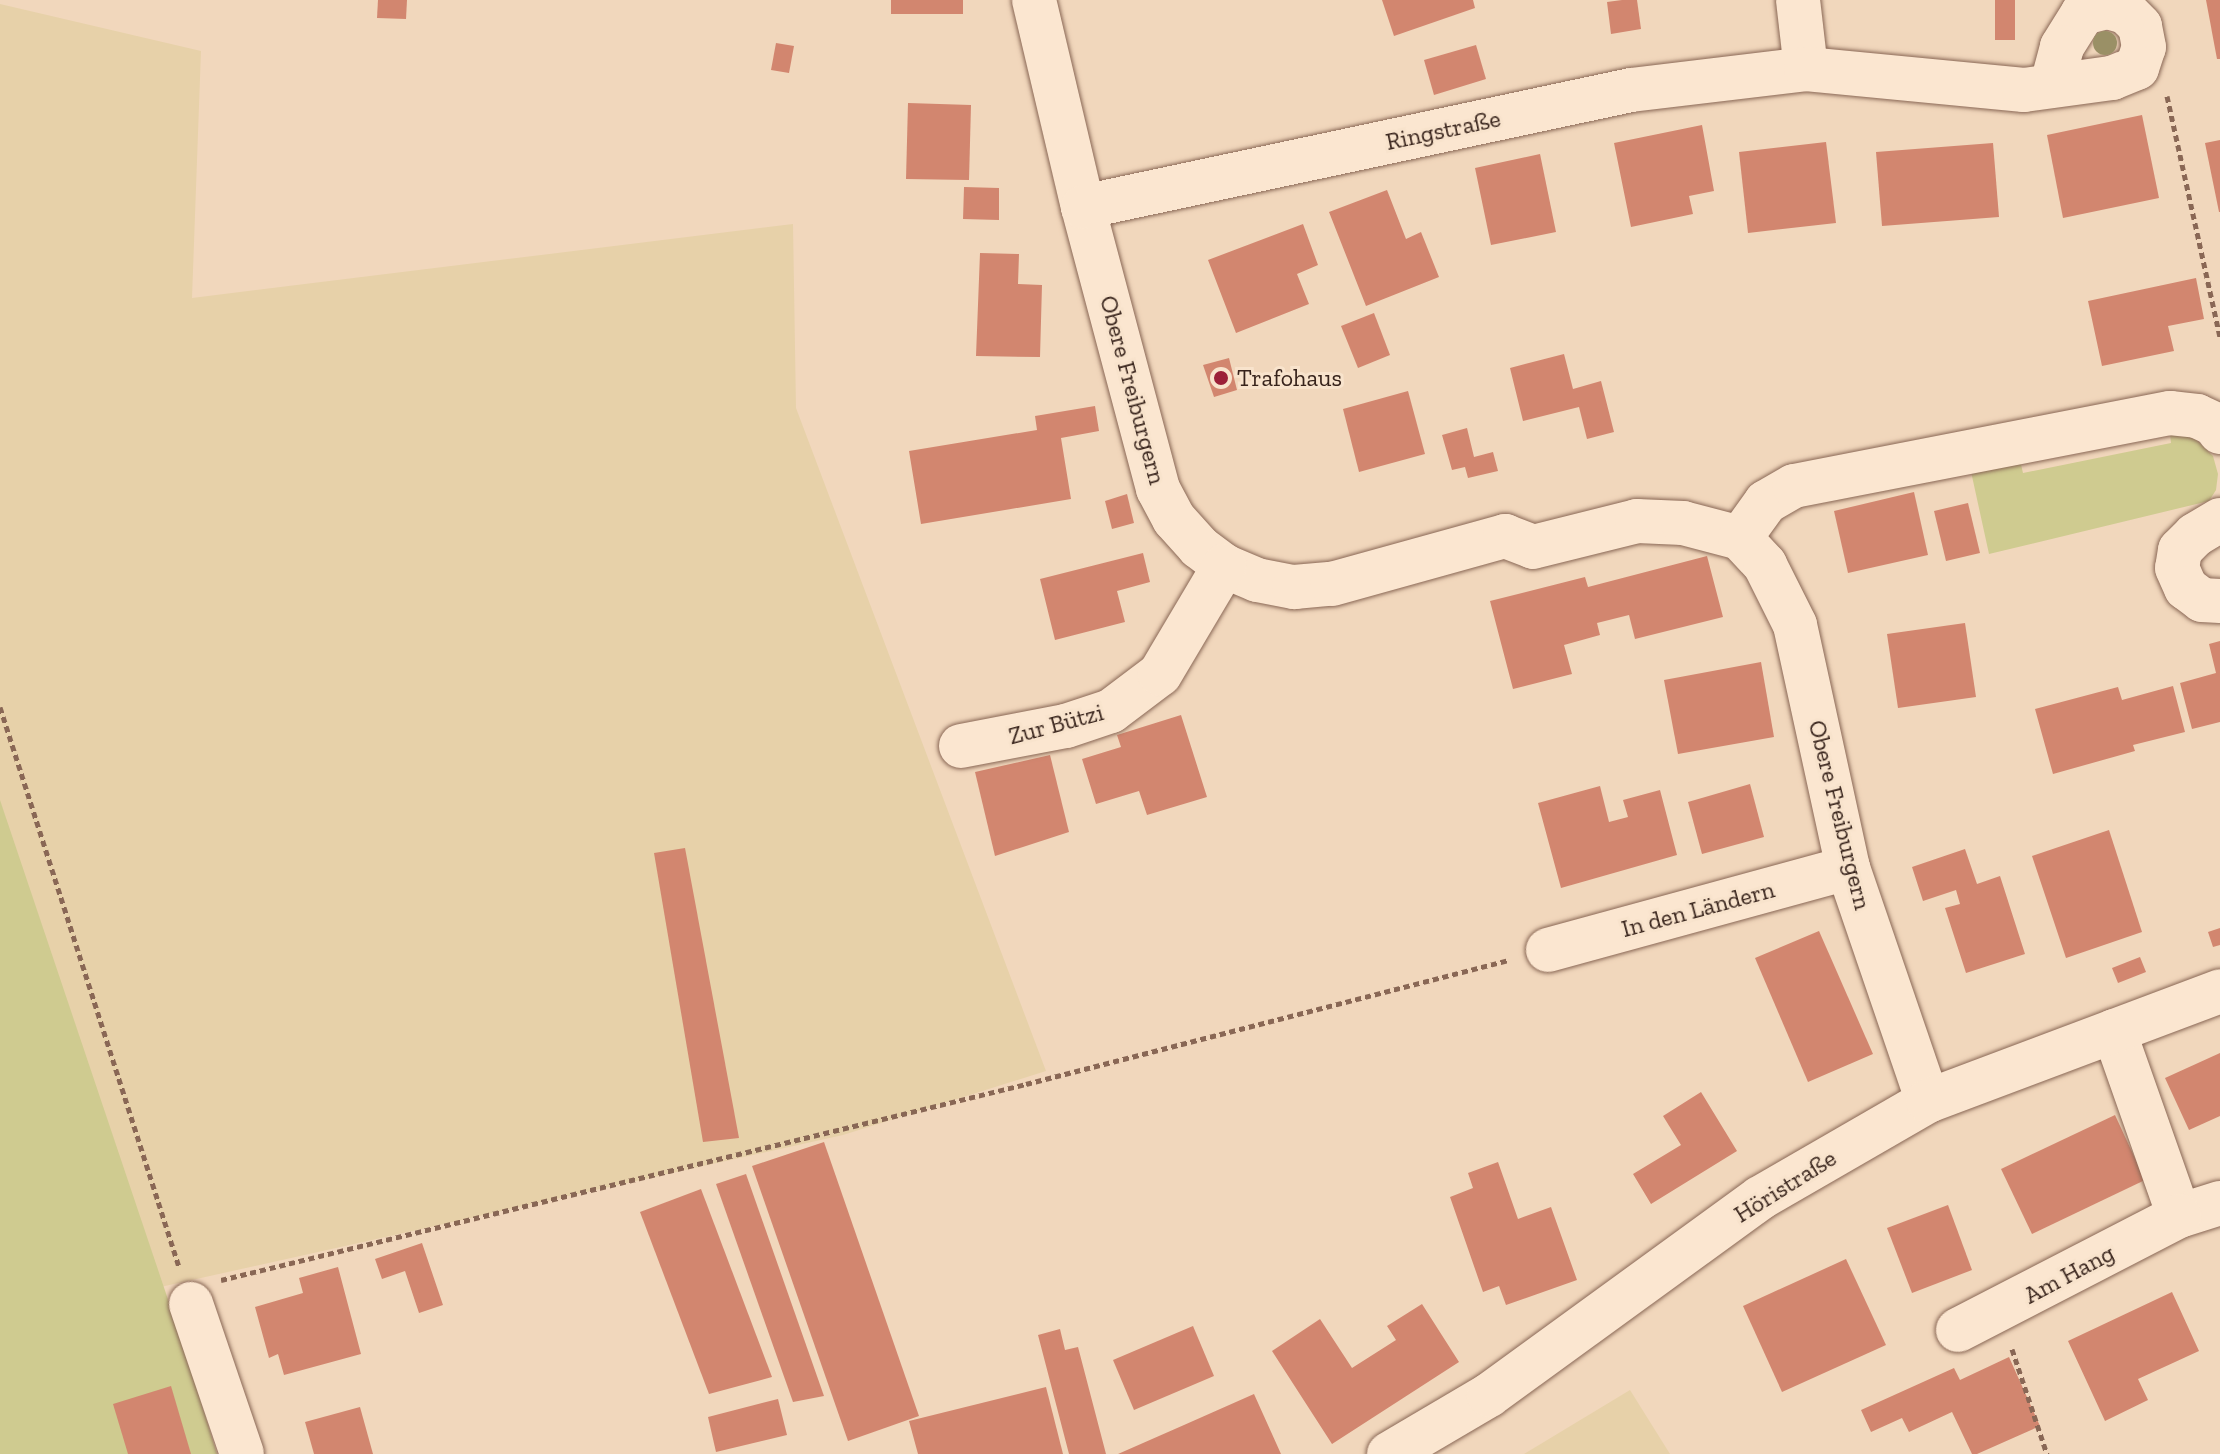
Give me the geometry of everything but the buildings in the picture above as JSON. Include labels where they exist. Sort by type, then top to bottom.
[{"type":"street","name":"Obere Freiburgern","points":[[1034,0],[1083,207],[1158,489],[1174,519],[1199,547],[1224,566],[1257,580],[1294,587],[1332,584],[1505,536],[1533,547],[1637,521],[1683,523],[1740,538],[1765,565],[1795,625],[1848,868],[1928,1101]]},
{"type":"street","points":[[1798,0],[1806,69]]},
{"type":"street","points":[[2052,85],[2062,47],[2071,29],[2083,13],[2107,7],[2126,12],[2140,26],[2144,47],[2137,68]]},
{"type":"street","name":"Ringstraße","points":[[1083,207],[1631,90],[1806,69],[2024,90],[2112,78],[2137,68]]},
{"type":"street","points":[[1740,538],[1766,502],[1794,486],[2170,413],[2197,416],[2214,424],[2220,432]]},
{"type":"street","points":[[2220,520],[2195,535],[2180,550],[2177,568],[2186,588],[2202,600],[2220,601]]},
{"type":"street","name":"Zur Bützi","points":[[961,746],[1066,726],[1111,711],[1160,674],[1224,566]]},
{"type":"street","name":"In den Ländern","points":[[1548,950],[1848,868]]},
{"type":"street","name":"Höristraße","points":[[1389,1454],[1489,1395],[1760,1198],[1928,1101],[2220,991]]},
{"type":"street","name":"Am Hang","points":[[1958,1330],[2200,1210],[2114,1031]]},
{"type":"street","points":[[191,1304],[242,1454]]},
{"type":"path","points":[[2137,68],[2165,88],[2220,337]]},
{"type":"path","points":[[0,707],[191,1304],[225,1277],[1011,1088],[1548,950]]},
{"type":"path","points":[[2000,1311],[2047,1454]]},
{"type":"shaded area","points":[[0,4],[201,51],[192,298],[793,224],[796,408],[1046,1071],[843,1135],[138,1292],[0,1454]]},
{"type":"shaded area","points":[[2169,425],[2187,431],[2213,456],[2218,474],[2216,490],[2209,501],[1989,554],[1970,467],[2019,456],[2023,473],[2171,443]]},
{"type":"shaded area","points":[[0,800],[184,1347],[217,1454],[0,1454]]},
{"type":"shaded area","points":[[1630,1390],[1670,1454],[1524,1454]]},
{"type":"place","name":"Trafohaus","points":[[1221,378]]}]
